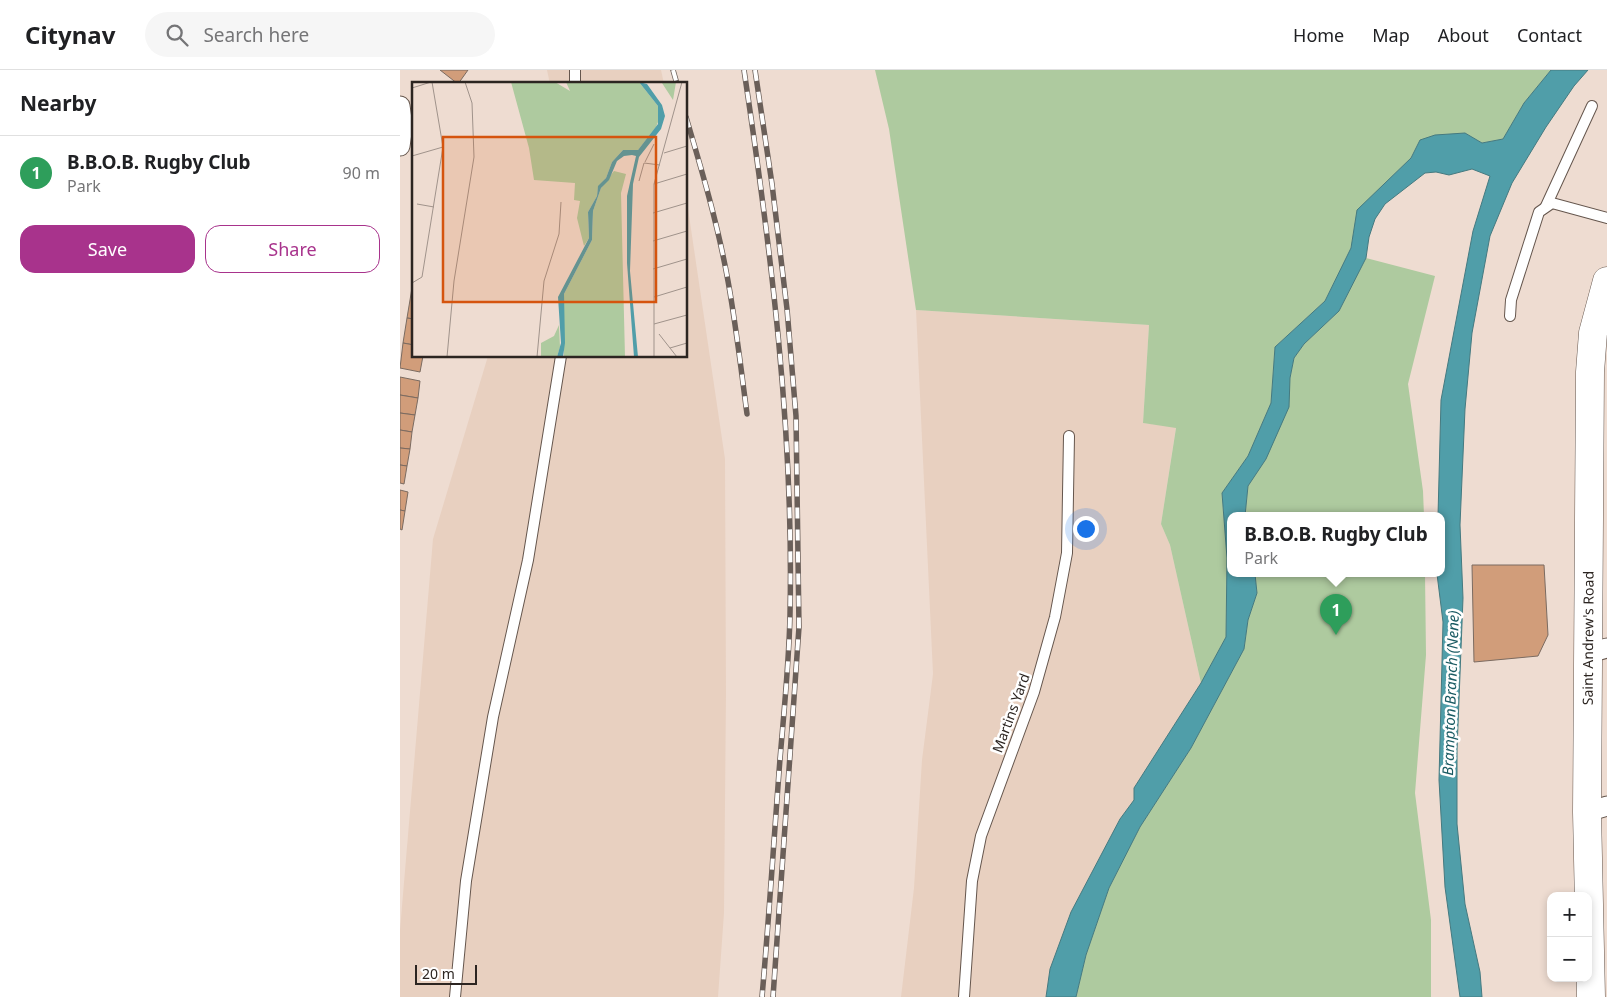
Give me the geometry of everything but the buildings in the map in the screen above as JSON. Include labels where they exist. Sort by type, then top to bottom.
[{"type":"main road","name":"Saint Andrew's Road","points":[[1592,997],[1599,968],[1598,651],[1597,494],[1590,372],[1600,331],[1607,281]]},
{"type":"street","points":[[400,106],[402,127],[400,146]]},
{"type":"lane","points":[[1546,207],[1592,106]]},
{"type":"lane","points":[[1510,316],[1511,300],[1539,212],[1552,203],[1607,218]]},
{"type":"lane","points":[[455,997],[466,881],[493,717],[528,560],[561,358]]},
{"type":"lane","name":"Martins Yard","points":[[964,997],[972,881],[981,836],[1034,692],[1055,617],[1067,553],[1069,436]]},
{"type":"shaded area","points":[[547,70],[661,70],[664,82],[550,82]]},
{"type":"shaded area","points":[[688,209],[725,459],[726,693],[724,913],[718,997],[400,997],[400,930],[433,539],[487,358],[688,358]]},
{"type":"shaded area","points":[[916,310],[1149,325],[1143,423],[1176,427],[1161,524],[1170,545],[1201,683],[1134,788],[1134,800],[1120,819],[1071,912],[1050,969],[1046,997],[901,997],[914,888],[922,760],[933,674]]},
{"type":"green space","points":[[875,70],[1551,70],[1524,103],[1503,139],[1482,143],[1465,133],[1420,140],[1411,158],[1358,210],[1351,248],[1325,301],[1275,347],[1271,403],[1248,456],[1222,493],[1227,558],[1226,637],[1201,683],[1170,545],[1161,524],[1176,428],[1143,423],[1149,325],[916,310],[889,129]]},
{"type":"green space","points":[[1366,258],[1435,276],[1408,384],[1423,491],[1424,512],[1245,512],[1248,486],[1266,459],[1294,358],[1304,344],[1339,311]]},
{"type":"green space","points":[[1255,577],[1425,577],[1426,655],[1415,793],[1431,920],[1431,997],[1076,997],[1086,955],[1109,888],[1140,827],[1191,748],[1244,649],[1248,620],[1257,593]]},
{"type":"water","name":"Brampton Branch (Nene)","points":[[1551,70],[1588,70],[1574,86],[1546,127],[1512,183],[1490,236],[1472,333],[1465,409],[1460,525],[1463,598],[1457,750],[1457,824],[1465,904],[1480,972],[1482,997],[1460,997],[1445,887],[1439,780],[1443,622],[1437,577],[1445,577],[1445,512],[1438,512],[1441,400],[1473,231],[1490,176],[1472,169],[1449,175],[1436,172],[1425,173],[1385,204],[1375,219],[1369,237],[1366,258],[1339,311],[1304,344],[1294,358],[1290,378],[1289,407],[1266,459],[1248,486],[1245,512],[1227,512],[1227,558],[1222,493],[1248,456],[1271,403],[1275,347],[1325,301],[1351,248],[1357,210],[1411,158],[1420,140],[1435,135],[1465,133],[1482,143],[1503,139],[1524,103]]},
{"type":"water","points":[[1227,558],[1227,577],[1255,577],[1257,593],[1248,620],[1244,649],[1191,748],[1140,827],[1109,888],[1086,955],[1076,997],[1046,997],[1050,969],[1071,912],[1120,819],[1134,800],[1134,788],[1201,683],[1226,637]]},
{"type":"railway","points":[[673,70],[676,82]]},
{"type":"railway","points":[[744,70],[763,205],[779,341],[788,478],[790,546],[790,615],[787,669],[762,997]]},
{"type":"railway","points":[[755,70],[772,184],[787,309],[796,416],[799,627],[773,997]]},
{"type":"railway","points":[[688,124],[724,260],[747,414]]},
{"type":"place","name":"B.B.O.B. Rugby Club","points":[[1336,635]]}]
